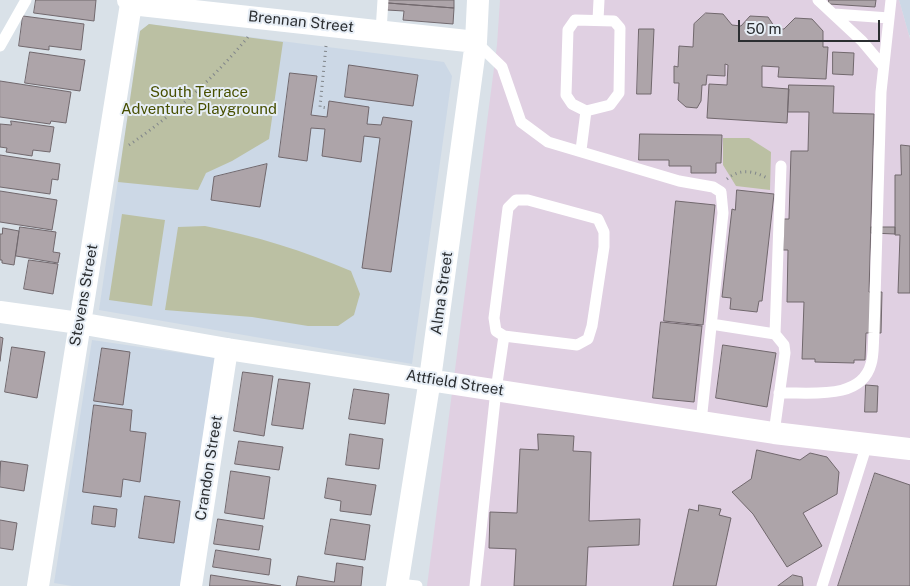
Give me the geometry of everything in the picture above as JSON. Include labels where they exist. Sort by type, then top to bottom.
[{"type":"street","name":"Alma Street","points":[[404,585],[476,42],[478,0]]},
{"type":"street","name":"Brennan Street","points":[[129,2],[182,5],[253,17],[294,10],[330,25],[476,42]]},
{"type":"street","name":"Stevens Street","points":[[38,586],[79,323],[108,154],[129,2]]},
{"type":"street","name":"Attfield Street","points":[[0,312],[774,433],[910,449]]},
{"type":"street","name":"Crandon Street","points":[[191,586],[227,349]]},
{"type":"lane","points":[[0,46],[26,0]]},
{"type":"lane","points":[[380,31],[383,0]]},
{"type":"lane","points":[[598,20],[599,0]]},
{"type":"lane","points":[[818,0],[834,14],[883,66]]},
{"type":"lane","points":[[779,393],[833,392],[853,388],[865,376],[871,364],[883,66],[891,0]]},
{"type":"lane","points":[[834,14],[889,18]]},
{"type":"lane","points":[[575,20],[614,21],[620,28],[619,93],[610,105],[586,111],[572,104],[566,95],[568,30],[575,20]]},
{"type":"lane","points":[[476,42],[502,67],[521,122],[548,142],[721,192],[723,202],[701,422]]},
{"type":"lane","points":[[581,150],[586,111]]},
{"type":"lane","points":[[774,433],[785,353],[784,345],[775,334],[780,166]]},
{"type":"lane","points":[[516,200],[528,200],[598,219],[604,232],[604,246],[592,326],[588,338],[577,345],[504,336],[496,331],[494,318],[508,208],[516,200]]},
{"type":"lane","points":[[711,324],[775,334]]},
{"type":"lane","points":[[475,586],[496,390],[504,336]]},
{"type":"lane","points":[[822,586],[867,444]]},
{"type":"path","points":[[108,154],[123,150],[150,131],[191,97],[248,38],[253,17]]},
{"type":"path","points":[[328,108],[320,107],[330,25]]},
{"type":"path","points":[[716,189],[738,172],[756,172],[780,182]]},
{"type":"shaded area","points":[[500,0],[899,0],[910,39],[910,586],[427,586],[497,45]]},
{"type":"shaded area","points":[[899,0],[910,0],[910,35],[909,35]]},
{"type":"shaded area","points":[[149,24],[444,62],[452,76],[412,364],[99,310],[140,31]]},
{"type":"shaded area","points":[[92,340],[215,358],[180,586],[72,586],[54,583]]},
{"type":"green space","name":"South Terrace Adventure Playground","points":[[149,24],[283,42],[269,139],[232,161],[206,173],[198,190],[118,182],[140,31]]},
{"type":"green space","points":[[723,138],[749,138],[771,152],[770,190],[736,186],[723,165]]},
{"type":"green space","points":[[122,214],[165,220],[152,306],[109,300]]},
{"type":"green space","points":[[205,226],[243,234],[280,245],[351,271],[360,294],[354,315],[338,326],[308,326],[252,317],[165,310],[178,227]]},
{"type":"building","points":[[36,0],[96,0],[94,21],[34,13]]},
{"type":"building","points":[[388,0],[454,0],[454,8],[388,3]]},
{"type":"building","points":[[829,0],[876,0],[875,7],[829,4]]},
{"type":"building","points":[[388,3],[454,8],[453,24],[403,20],[404,11],[387,10]]},
{"type":"building","points":[[706,13],[723,14],[732,25],[741,26],[750,16],[768,17],[776,29],[784,29],[795,18],[812,19],[823,31],[823,47],[828,47],[826,79],[778,77],[779,67],[762,66],[762,87],[789,89],[787,123],[707,118],[709,84],[727,85],[728,65],[725,64],[725,76],[707,75],[706,85],[702,85],[701,101],[697,108],[686,107],[678,100],[679,83],[674,83],[674,66],[678,67],[679,46],[693,47],[694,24]]},
{"type":"building","points":[[23,16],[84,24],[81,50],[49,46],[49,50],[19,46]]},
{"type":"building","points":[[639,29],[654,29],[651,94],[637,94]]},
{"type":"building","points":[[30,52],[85,60],[80,91],[25,83]]},
{"type":"building","points":[[833,52],[854,53],[853,75],[833,74]]},
{"type":"building","points":[[349,65],[418,75],[413,106],[345,97]]},
{"type":"building","points":[[290,73],[317,76],[311,115],[327,117],[329,101],[369,107],[367,124],[381,125],[383,117],[412,121],[391,272],[362,268],[380,138],[364,136],[361,162],[322,156],[325,129],[311,128],[307,161],[279,157]]},
{"type":"building","points":[[0,81],[71,92],[66,123],[51,121],[50,124],[0,117]]},
{"type":"building","points":[[789,85],[834,86],[833,113],[874,114],[869,292],[882,292],[881,333],[866,333],[865,360],[854,360],[854,363],[815,362],[815,359],[802,359],[804,302],[787,302],[788,250],[783,250],[784,219],[789,219],[791,151],[808,151],[809,112],[788,112]]},
{"type":"building","points":[[11,121],[54,127],[50,152],[33,150],[32,156],[6,152],[7,148],[0,147],[0,124],[11,125]]},
{"type":"building","points":[[640,134],[722,135],[721,163],[716,163],[716,173],[691,173],[691,166],[669,166],[669,160],[639,160]]},
{"type":"building","points":[[901,145],[910,146],[910,293],[898,293],[900,235],[895,235],[895,175],[901,175]]},
{"type":"building","points":[[0,155],[60,164],[58,180],[52,179],[50,194],[0,187]]},
{"type":"building","points":[[267,164],[260,207],[211,200],[214,177]]},
{"type":"building","points":[[737,190],[774,194],[762,301],[759,301],[757,312],[730,309],[731,298],[722,297],[732,209],[735,210]]},
{"type":"building","points":[[0,191],[57,200],[52,230],[0,222]]},
{"type":"building","points":[[676,201],[715,205],[703,325],[664,321]]},
{"type":"building","points":[[20,227],[56,232],[53,252],[60,253],[58,263],[16,256]]},
{"type":"building","points":[[871,227],[895,227],[895,234],[871,233]]},
{"type":"building","points":[[3,228],[19,231],[14,265],[2,263],[2,260],[0,260],[0,234],[2,234]]},
{"type":"building","points":[[29,260],[58,264],[53,294],[24,289]]},
{"type":"building","points":[[661,322],[702,326],[694,402],[653,398]]},
{"type":"building","points":[[0,337],[3,338],[0,361]]},
{"type":"building","points":[[723,345],[776,353],[767,407],[716,398]]},
{"type":"building","points":[[12,347],[45,352],[37,398],[5,392]]},
{"type":"building","points":[[102,348],[130,352],[123,405],[94,401]]},
{"type":"building","points":[[243,372],[273,376],[264,436],[234,431]]},
{"type":"building","points":[[279,379],[310,383],[303,429],[272,425]]},
{"type":"building","points":[[866,385],[878,386],[877,412],[865,412]]},
{"type":"building","points":[[354,389],[389,394],[385,424],[349,419]]},
{"type":"building","points":[[94,405],[132,410],[130,431],[146,433],[140,482],[123,479],[121,497],[83,492]]},
{"type":"building","points":[[350,434],[383,439],[379,469],[346,465]]},
{"type":"building","points":[[538,434],[574,436],[573,451],[591,452],[589,521],[640,519],[639,545],[588,547],[586,586],[514,586],[516,549],[489,548],[490,512],[517,513],[520,449],[538,450]]},
{"type":"building","points":[[239,441],[283,447],[279,470],[235,464]]},
{"type":"building","points":[[757,450],[800,460],[810,453],[827,457],[839,472],[837,494],[803,513],[822,546],[787,567],[753,514],[732,492],[751,479]]},
{"type":"building","points":[[1,461],[28,465],[24,491],[0,487]]},
{"type":"building","points":[[231,471],[270,477],[264,519],[225,513]]},
{"type":"building","points":[[875,473],[910,485],[910,586],[838,586]]},
{"type":"building","points":[[328,478],[376,485],[371,515],[340,511],[341,501],[325,498]]},
{"type":"building","points":[[145,496],[180,501],[174,543],[139,538]]},
{"type":"building","points":[[699,505],[721,509],[719,515],[731,518],[716,586],[673,586],[689,509],[698,511]]},
{"type":"building","points":[[94,506],[117,509],[115,527],[92,524]]},
{"type":"building","points":[[218,519],[263,526],[259,550],[214,544]]},
{"type":"building","points":[[331,519],[370,525],[365,560],[325,554]]},
{"type":"building","points":[[0,520],[17,523],[13,550],[0,548]]},
{"type":"building","points":[[216,550],[271,559],[269,575],[213,567]]},
{"type":"building","points":[[337,563],[363,567],[361,586],[296,586],[298,576],[334,582]]},
{"type":"building","points":[[211,575],[281,586],[210,586]]},
{"type":"building","points":[[793,575],[802,577],[803,586],[778,586]]}]
